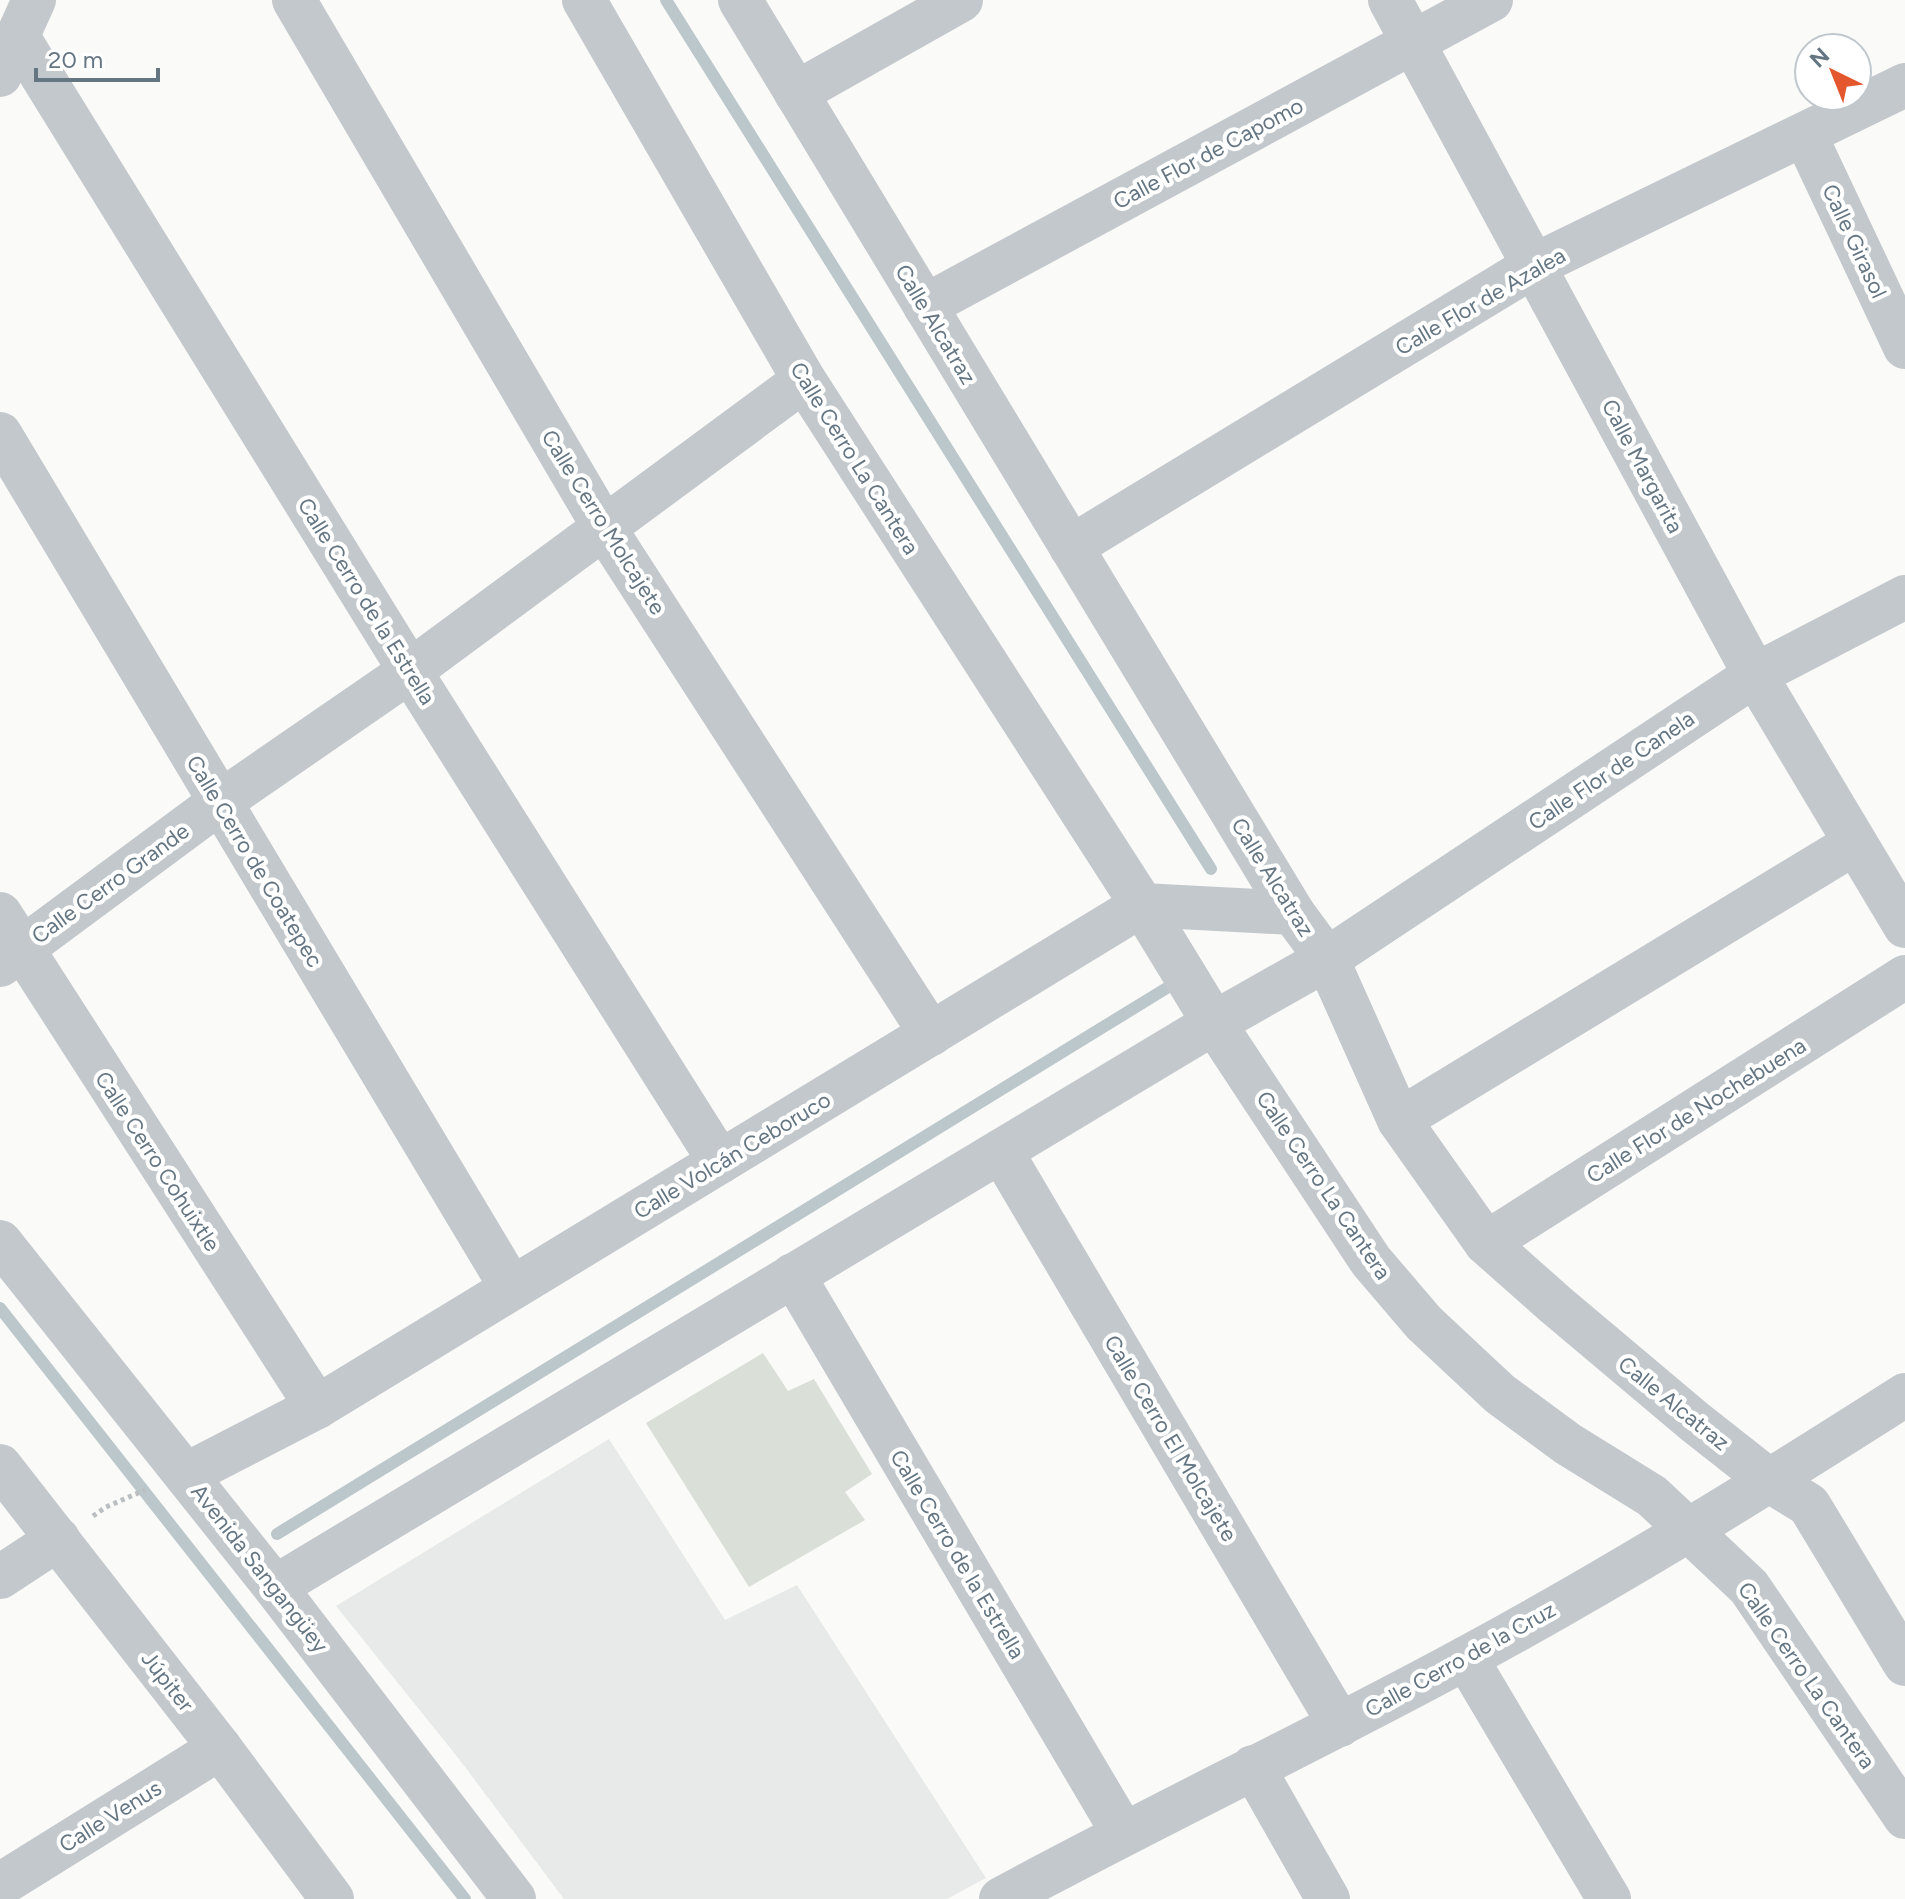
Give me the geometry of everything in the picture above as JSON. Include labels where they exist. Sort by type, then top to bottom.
[{"type":"street","name":"Calle Cerro Molcajete","points":[[294,0],[605,529],[931,1034]]},
{"type":"street","name":"Calle Cerro La Cantera","points":[[584,0],[804,380],[1142,905],[1214,1023],[1371,1261],[1424,1323],[1500,1394],[1568,1444],[1652,1496],[1749,1587],[1905,1817]]},
{"type":"street","name":"Calle Alcatraz","points":[[740,0],[1293,913],[1327,959],[1399,1120],[1486,1243],[1683,1413],[1770,1481],[1809,1505],[1905,1664]]},
{"type":"street","points":[[796,93],[961,0]]},
{"type":"street","name":"Calle Margarita","points":[[1390,0],[1755,675],[1905,926]]},
{"type":"street","name":"Calle Flor de Capomo","points":[[925,306],[1491,0]]},
{"type":"street","name":"Calle Cerro de la Estrella","points":[[18,37],[410,671],[720,1162]]},
{"type":"street","name":"Calle Flor de Azalea","points":[[1071,547],[1535,265],[1905,85]]},
{"type":"street","name":"Calle Girasol","points":[[1805,135],[1905,347]]},
{"type":"street","name":"Calle Cerro Grande","points":[[7,943],[410,671],[804,380]]},
{"type":"street","name":"Calle Cerro de Coatepec","points":[[0,434],[511,1287]]},
{"type":"street","name":"Calle Flor de Canela","points":[[1327,959],[1755,675],[1905,597]]},
{"type":"street","points":[[1399,1120],[1855,843]]},
{"type":"street","points":[[1142,905],[1293,913]]},
{"type":"street","name":"Calle Volcán Ceboruco","points":[[168,1481],[317,1407],[1142,905]]},
{"type":"street","name":"Calle Cerro Cohuixtle","points":[[7,943],[317,1407]]},
{"type":"street","points":[[275,1587],[1214,1023],[1327,959]]},
{"type":"street","name":"Calle Flor de Nochebuena","points":[[1486,1243],[1905,977]]},
{"type":"street","name":"Calle Cerro El Molcajete","points":[[1001,1151],[1340,1725]]},
{"type":"street","name":"Avenida Sangangüey","points":[[0,1242],[168,1481],[275,1587],[514,1899]]},
{"type":"street","name":"Calle Cerro de la Estrella","points":[[793,1275],[1123,1833]]},
{"type":"street","name":"Calle Cerro de la Cruz","points":[[1001,1899],[1045,1889],[1123,1833],[1340,1725],[1466,1658],[1770,1481],[1905,1395]]},
{"type":"street","name":"Júpiter","points":[[0,1466],[220,1748],[332,1899]]},
{"type":"street","points":[[0,1577],[58,1539]]},
{"type":"street","points":[[1466,1658],[1609,1899]]},
{"type":"street","name":"Calle Venus","points":[[0,1885],[220,1748]]},
{"type":"street","points":[[1253,1767],[1328,1899]]},
{"type":"path","points":[[106,1507],[168,1481]]},
{"type":"shaded area","points":[[763,1353],[788,1391],[814,1379],[872,1474],[845,1492],[865,1520],[749,1587],[646,1423]]},
{"type":"shaded area","points":[[609,1439],[725,1620],[797,1585],[986,1878],[947,1899],[564,1899],[459,1759],[336,1606]]},
{"type":"waterway","points":[[666,0],[1211,869]]},
{"type":"waterway","points":[[277,1534],[1170,986]]},
{"type":"waterway","points":[[0,1308],[465,1899]]}]
